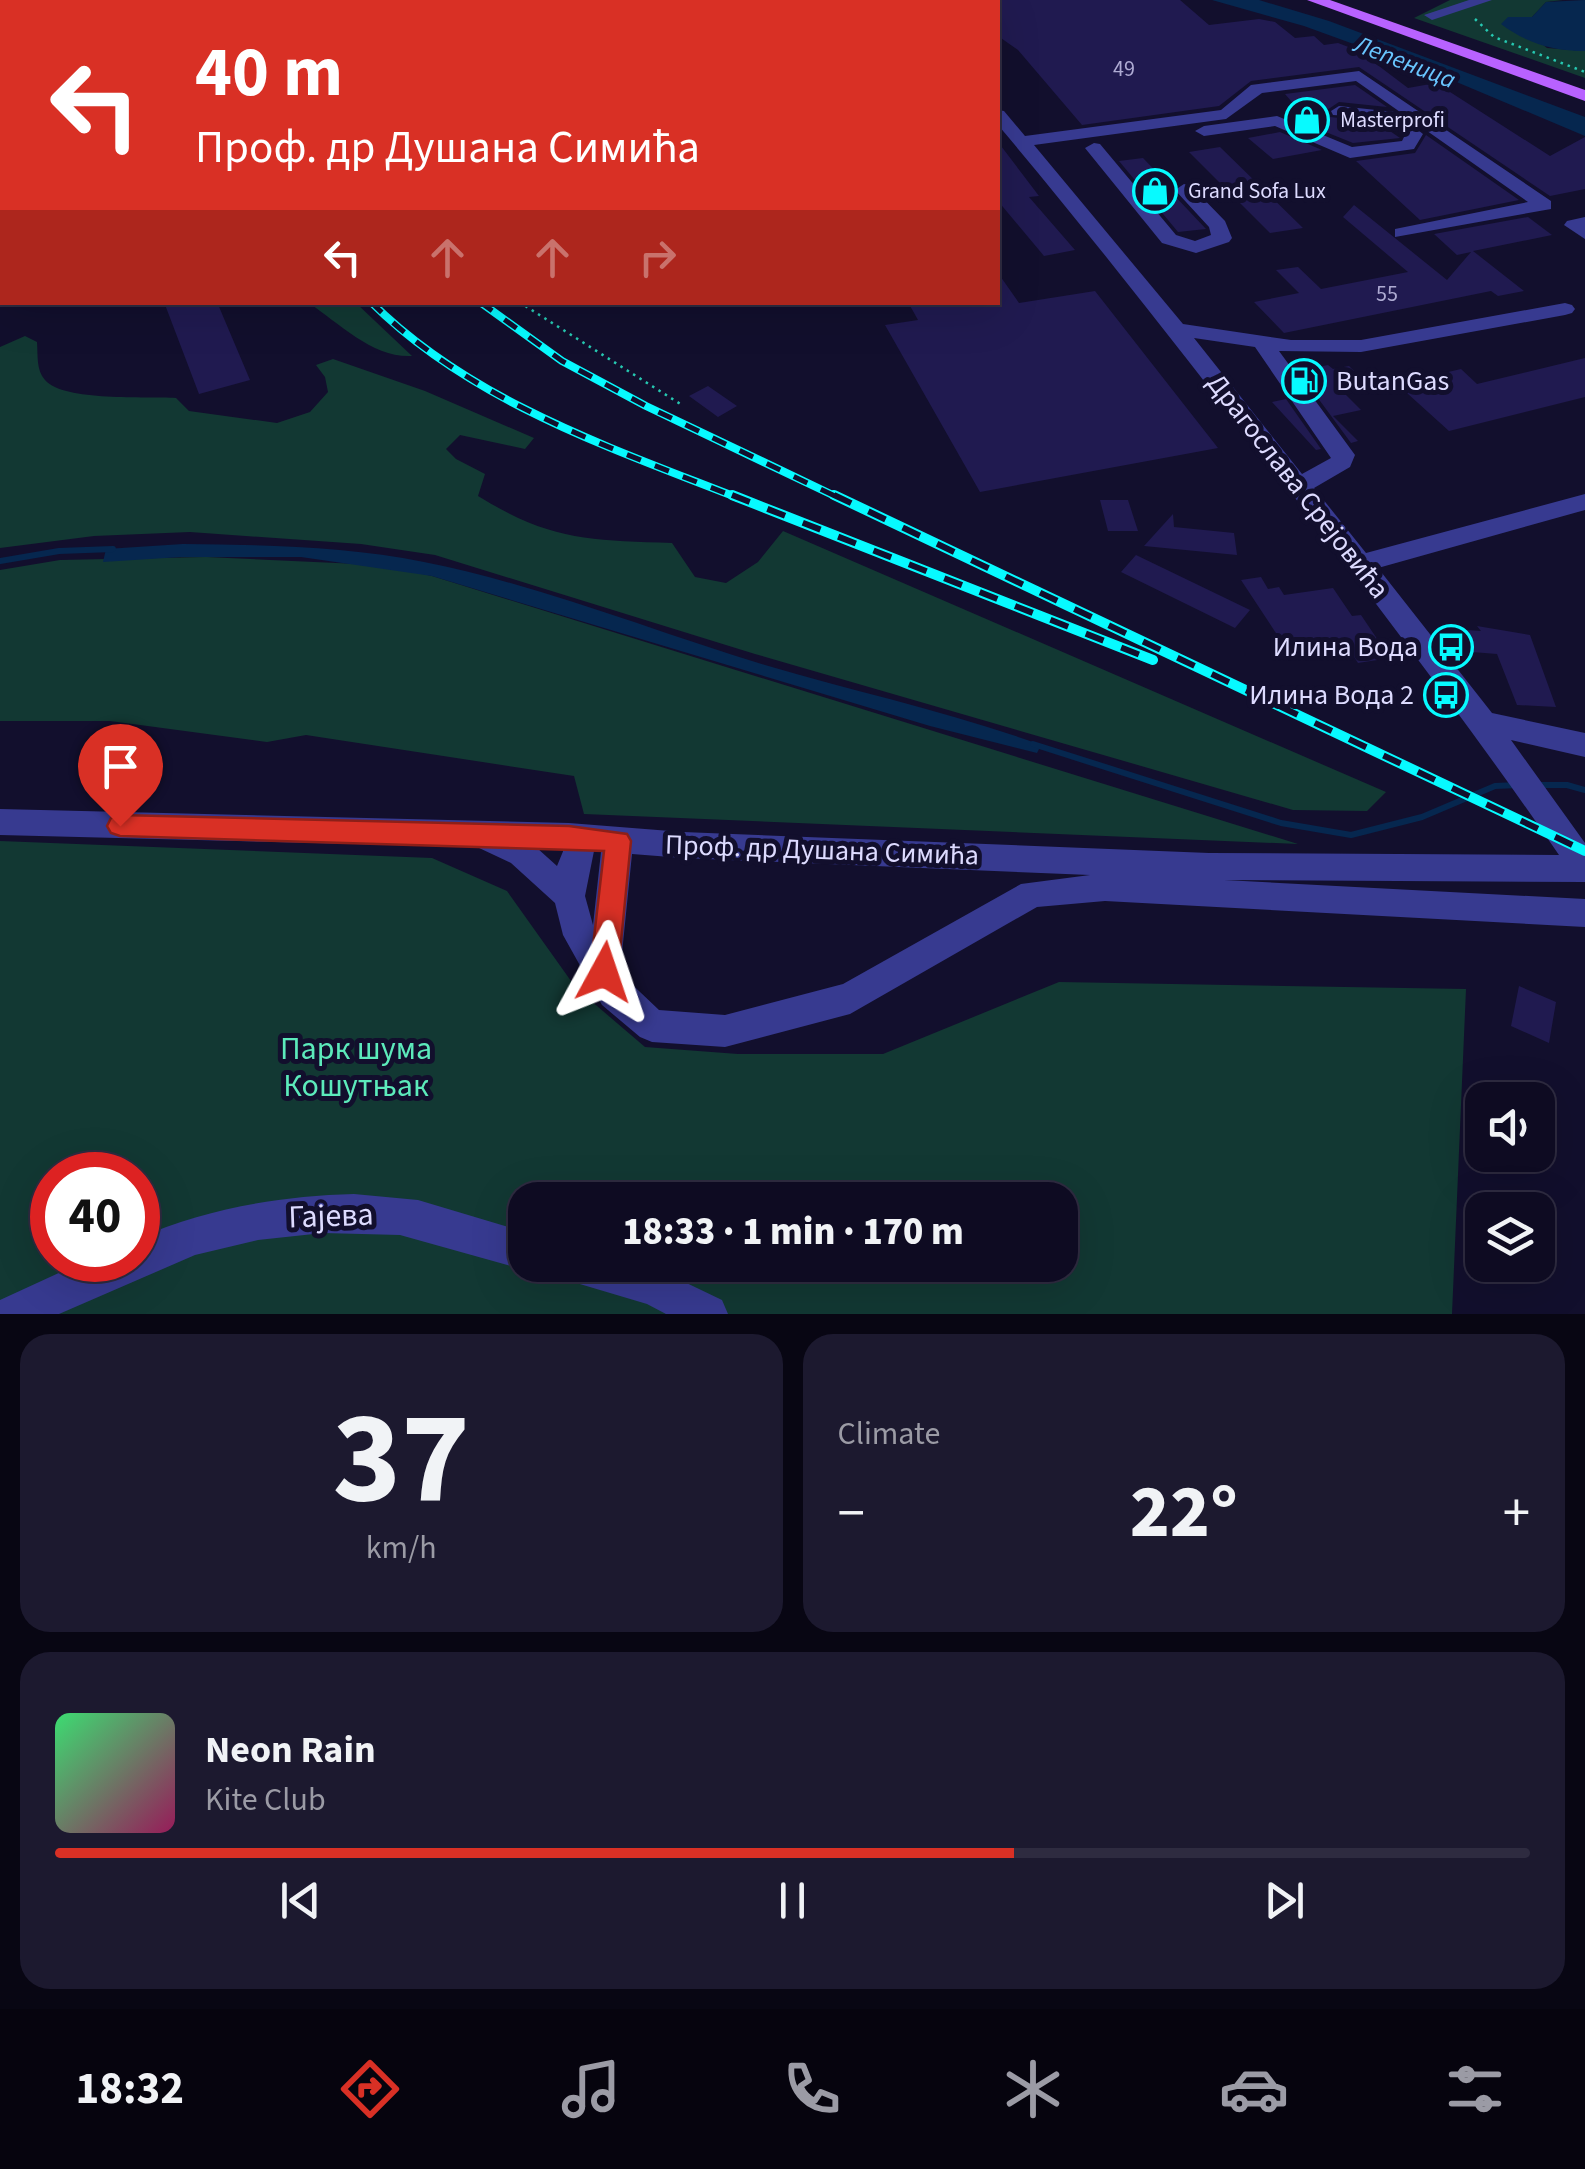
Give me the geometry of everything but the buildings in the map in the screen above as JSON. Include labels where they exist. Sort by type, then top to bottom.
[{"type":"main road","points":[[1315,0],[1585,96]]},
{"type":"main road","points":[[1334,0],[1585,88]]},
{"type":"street","points":[[1432,15],[1480,3]]},
{"type":"street","points":[[1026,150],[1226,114],[1257,89],[1359,76],[1544,205],[1402,233]]},
{"type":"street","points":[[1026,150],[1094,148],[1277,121],[1350,153],[1408,145],[1414,134],[1400,117],[1378,111],[1338,111]]},
{"type":"street","name":"Драгослава Срејовића","points":[[1000,118],[1095,227],[1360,564],[1483,722],[1585,868]]},
{"type":"street","points":[[1094,148],[1170,239],[1196,247],[1222,238],[1218,225],[1184,190]]},
{"type":"street","points":[[1585,223],[1574,225],[1585,232]]},
{"type":"street","points":[[1174,328],[1291,346],[1361,346],[1565,309]]},
{"type":"street","points":[[1262,342],[1343,455],[1342,462],[1298,486]]},
{"type":"street","points":[[1360,564],[1585,502]]},
{"type":"street","points":[[1483,722],[1585,744]]},
{"type":"street","points":[[1538,800],[1585,831]]},
{"type":"street","name":"Проф. др Душана Симића","points":[[0,822],[584,838],[1210,866],[1585,868]]},
{"type":"street","points":[[478,836],[522,854],[569,896]]},
{"type":"street","points":[[584,838],[572,862],[569,896],[580,935],[614,994],[652,1026],[725,1031],[850,998],[1032,894],[1105,887],[1585,913]]},
{"type":"street","points":[[604,972],[618,841]]},
{"type":"street","name":"Гајева","points":[[160,1246],[282,1216],[387,1214],[508,1246]]},
{"type":"street","points":[[14,1314],[83,1282]]},
{"type":"street","points":[[639,1282],[708,1314]]},
{"type":"path","points":[[1480,3],[1478,25],[1494,37],[1585,72]]},
{"type":"path","points":[[524,305],[682,405]]},
{"type":"green space","points":[[1450,0],[1563,0],[1546,2],[1532,17],[1508,17],[1547,48],[1585,51],[1585,78],[1414,18]]},
{"type":"green space","points":[[312,305],[358,305],[412,356],[384,352]]},
{"type":"green space","points":[[25,336],[37,342],[40,372],[45,380],[69,392],[176,398],[189,411],[277,423],[310,412],[328,392],[325,377],[316,365],[333,359],[425,391],[534,438],[525,449],[460,435],[446,449],[456,459],[485,474],[478,496],[527,522],[593,539],[672,543],[695,577],[726,583],[758,562],[783,531],[1386,792],[1367,811],[1293,810],[755,654],[435,555],[361,544],[190,532],[94,536],[0,548],[0,347]]},
{"type":"green space","points":[[206,557],[380,565],[432,576],[1298,844],[584,814],[574,776],[306,735],[267,742],[110,721],[0,721],[0,570],[60,560]]},
{"type":"green space","name":"Парк шума Кошутњак","points":[[0,841],[432,858],[507,891],[576,988],[645,1047],[738,1054],[883,1054],[1059,982],[1466,989],[1452,1314],[0,1314]]},
{"type":"water","name":"Лепеница","points":[[1212,0],[1259,0],[1329,21],[1585,117],[1585,136],[1447,78],[1304,26]]},
{"type":"water","points":[[1585,0],[1585,51],[1540,45],[1501,24],[1508,17],[1532,17],[1546,2]]},
{"type":"water","points":[[183,544],[334,550],[467,572],[765,665],[938,712],[1041,745],[1037,753],[930,726],[432,576],[301,557],[181,557],[103,562],[106,549]]},
{"type":"waterway","points":[[0,561],[59,551],[113,549]]},
{"type":"waterway","points":[[1033,744],[1281,823],[1351,835],[1422,817],[1495,786],[1518,785]]},
{"type":"waterway","points":[[1536,785],[1567,785],[1585,790]]},
{"type":"railway","points":[[374,305],[410,337],[497,394],[592,440],[738,498]]},
{"type":"railway","points":[[484,305],[562,361],[646,406],[839,498]]},
{"type":"railway","points":[[732,495],[1153,660]]},
{"type":"railway","points":[[834,495],[1585,851]]},
{"type":"place","name":"Masterprofi","points":[[1307,120]]},
{"type":"place","name":"Grand Sofa Lux","points":[[1155,191]]},
{"type":"place","name":"ButanGas","points":[[1304,381]]},
{"type":"place","name":"Илина Вода","points":[[1451,647]]},
{"type":"place","name":"Илина Вода 2","points":[[1446,695]]},
{"type":"route","points":[[120,826],[569,836],[618,841],[604,972]]}]
